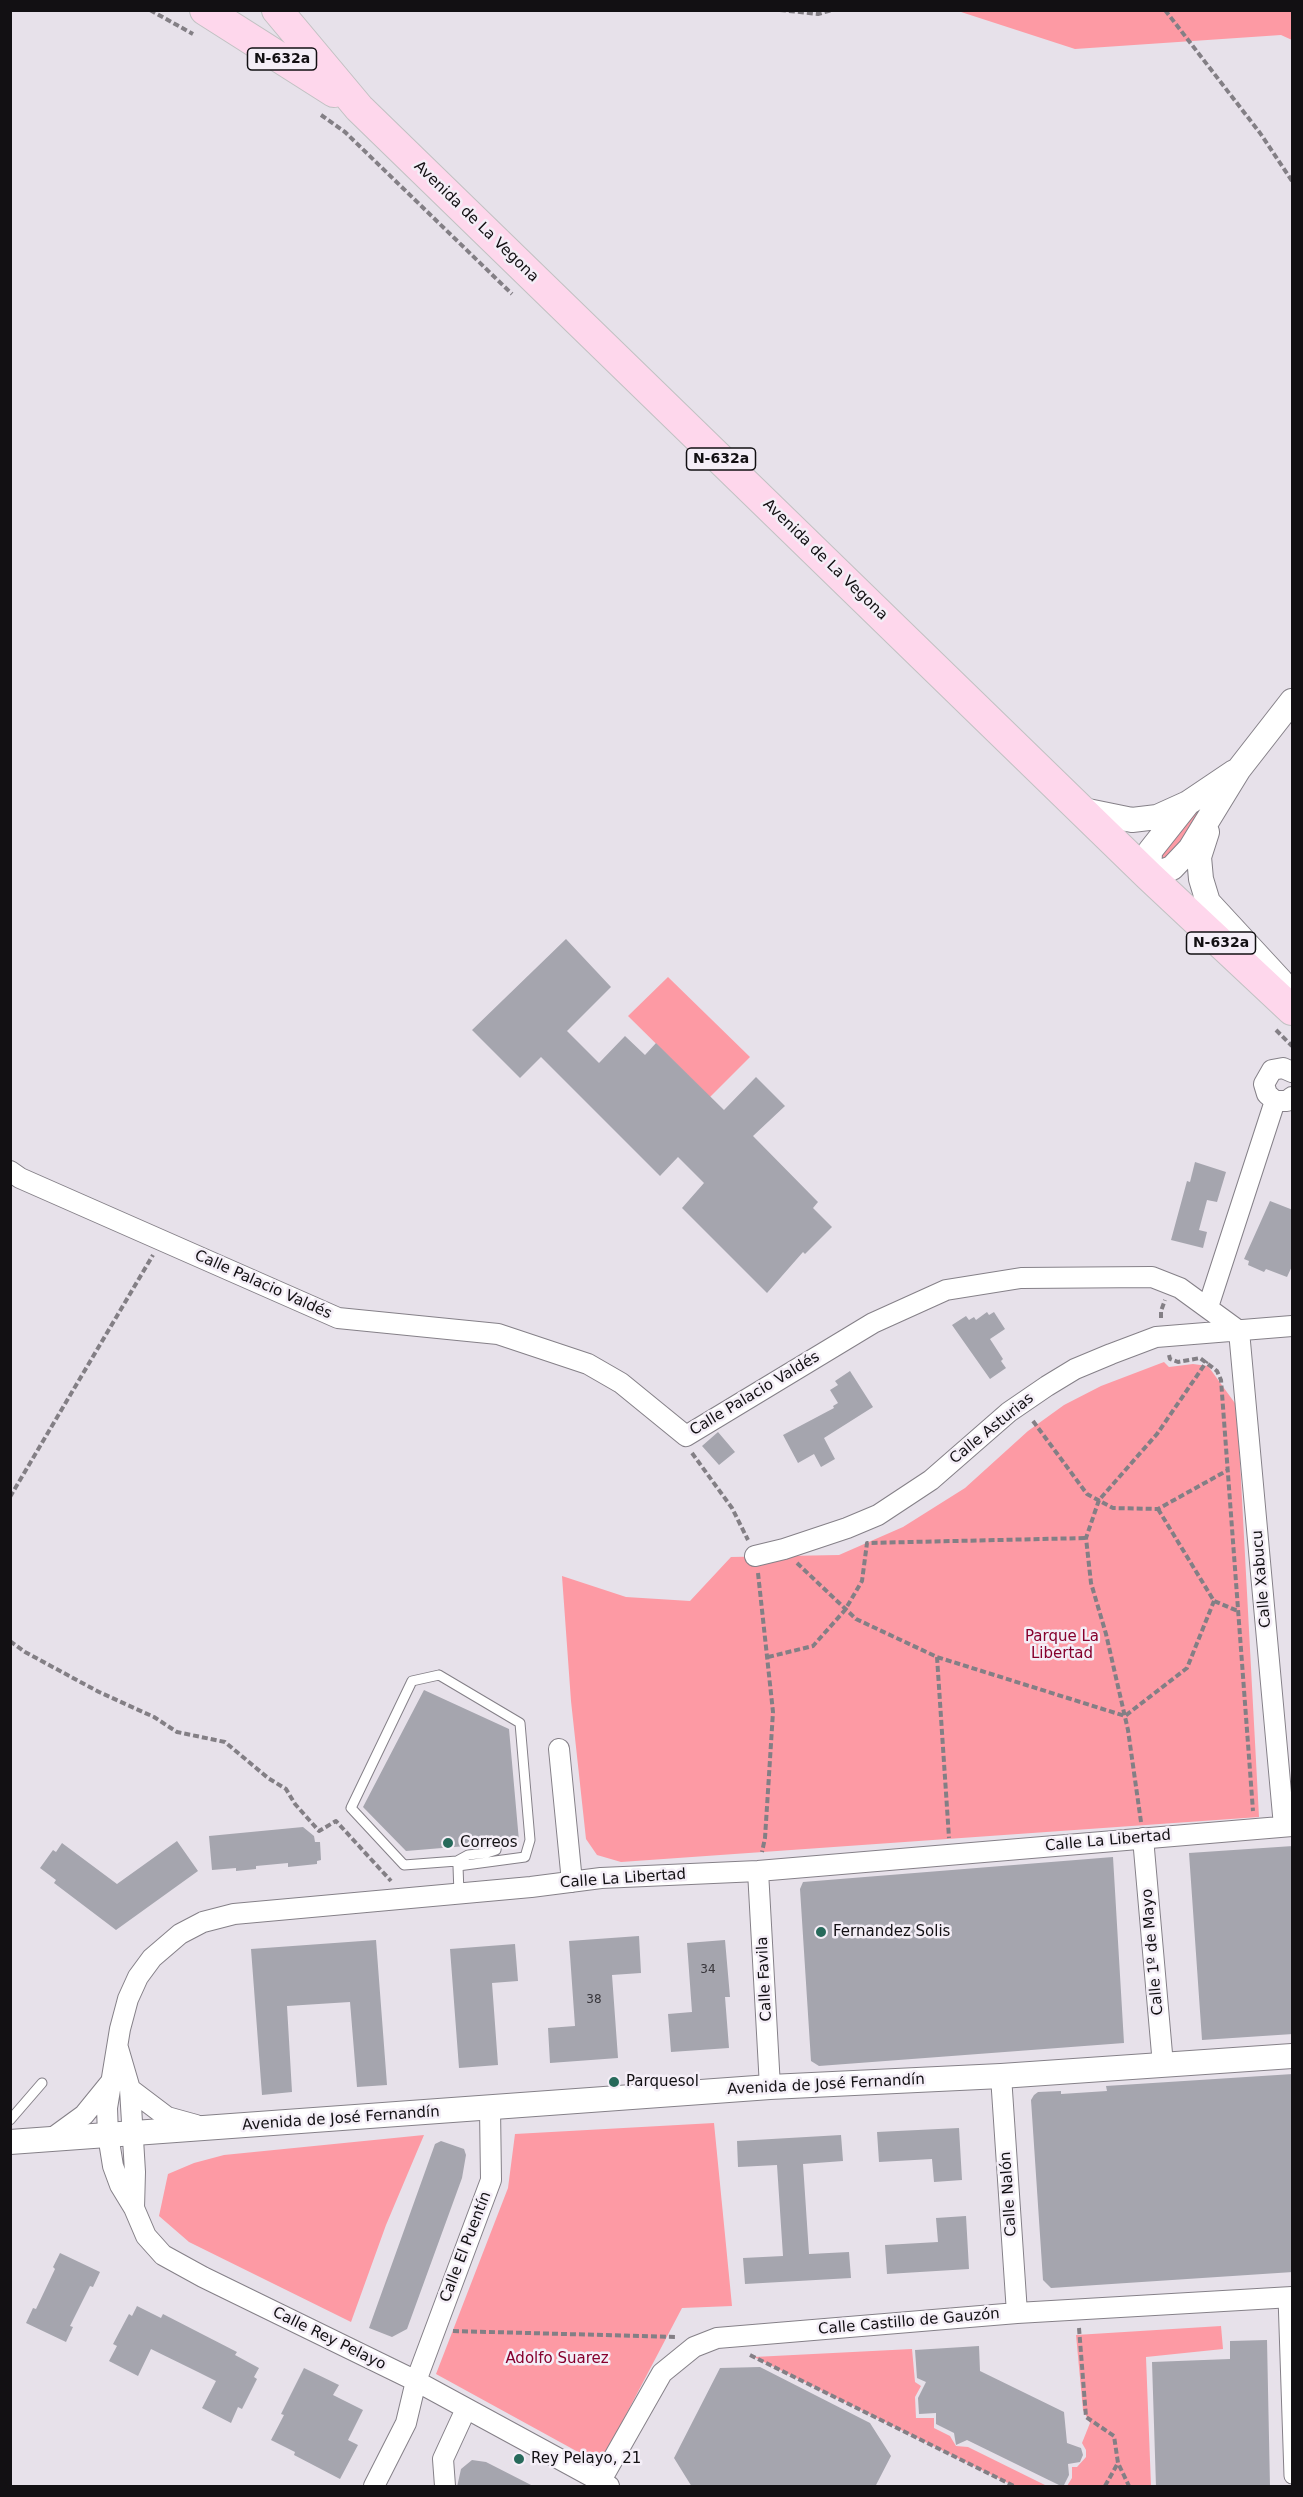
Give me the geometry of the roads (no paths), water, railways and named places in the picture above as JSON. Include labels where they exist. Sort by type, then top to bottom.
[{"type":"main road","name":"N-632a","points":[[277,10],[359,108]]},
{"type":"main road","name":"N-632a","points":[[201,23],[359,108]]},
{"type":"main road","name":"Avenida de La Vegona","points":[[359,108],[1083,810],[1149,876],[1284,1019]]},
{"type":"street","points":[[1188,803],[1150,851],[1149,876],[1172,868],[1190,849],[1239,769],[1293,701]]},
{"type":"street","points":[[1083,810],[1132,820],[1157,817],[1188,803],[1239,769]]},
{"type":"street","points":[[1215,811],[1199,856],[1201,879],[1208,902],[1281,981],[1293,1006]]},
{"type":"street","points":[[1208,1307],[1284,1099],[1267,1094],[1265,1078],[1277,1068],[1293,1072]]},
{"type":"street","name":"Calle Palacio Valdés","points":[[10,1171],[20,1178],[338,1318],[498,1334],[588,1364],[621,1383],[686,1436],[873,1323],[946,1290],[1021,1278],[1152,1277],[1180,1288],[1239,1331]]},
{"type":"street","name":"Calle Asturias","points":[[755,1556],[847,1528],[878,1515],[931,1480],[1009,1412],[1047,1386],[1111,1354],[1156,1337],[1293,1326]]},
{"type":"street","name":"Calle Xabucu","points":[[1239,1331],[1288,1826]]},
{"type":"street","points":[[559,1749],[572,1882]]},
{"type":"street","name":"Calle La Libertad","points":[[134,2208],[120,2185],[113,2166],[107,2108],[117,2046],[128,2000],[138,1977],[152,1958],[180,1934],[203,1922],[234,1914],[459,1894],[601,1878],[758,1870],[1288,1826]]},
{"type":"street","name":"Calle 1º de Mayo","points":[[1143,1838],[1163,2066]]},
{"type":"street","name":"Calle Favila","points":[[758,1870],[770,2087]]},
{"type":"street","name":"Calle Rey Pelayo","points":[[117,2046],[130,2089],[134,2133],[134,2208],[146,2236],[163,2254],[203,2277],[416,2381],[604,2484]]},
{"type":"street","name":"Avenida de José Fernandín","points":[[10,2142],[770,2087],[1001,2076],[1293,2056]]},
{"type":"street","name":"Calle Nalón","points":[[1001,2076],[1017,2313]]},
{"type":"street","points":[[51,2139],[84,2115],[110,2083]]},
{"type":"street","points":[[130,2089],[167,2117],[207,2128]]},
{"type":"street","name":"Calle El Puentín","points":[[374,2487],[406,2423],[416,2381],[491,2180],[490,2108]]},
{"type":"street","points":[[1289,2297],[1293,2476]]},
{"type":"street","name":"Calle Castillo de Gauzón","points":[[604,2484],[662,2373],[694,2347],[717,2338],[1017,2313],[1289,2297]]},
{"type":"street","points":[[445,2487],[443,2459],[466,2409]]},
{"type":"lane","points":[[457,1864],[525,1857],[530,1840],[520,1723],[439,1675],[412,1681],[351,1808],[404,1865],[457,1864],[468,1855],[496,1850],[497,1843]]},
{"type":"lane","points":[[457,1864],[459,1894]]},
{"type":"lane","points":[[10,2120],[42,2083]]},
{"type":"place","name":"Correos","points":[[448,1843]]},
{"type":"place","name":"Fernandez Solis","points":[[821,1932]]},
{"type":"place","name":"Parquesol","points":[[614,2082]]},
{"type":"place","name":"Rey Pelayo, 21","points":[[519,2459]]},
{"type":"park label","name":"Parque La Libertad","points":[[1062,1646]]},
{"type":"park label","name":"Adolfo Suarez","points":[[557,2359]]}]
